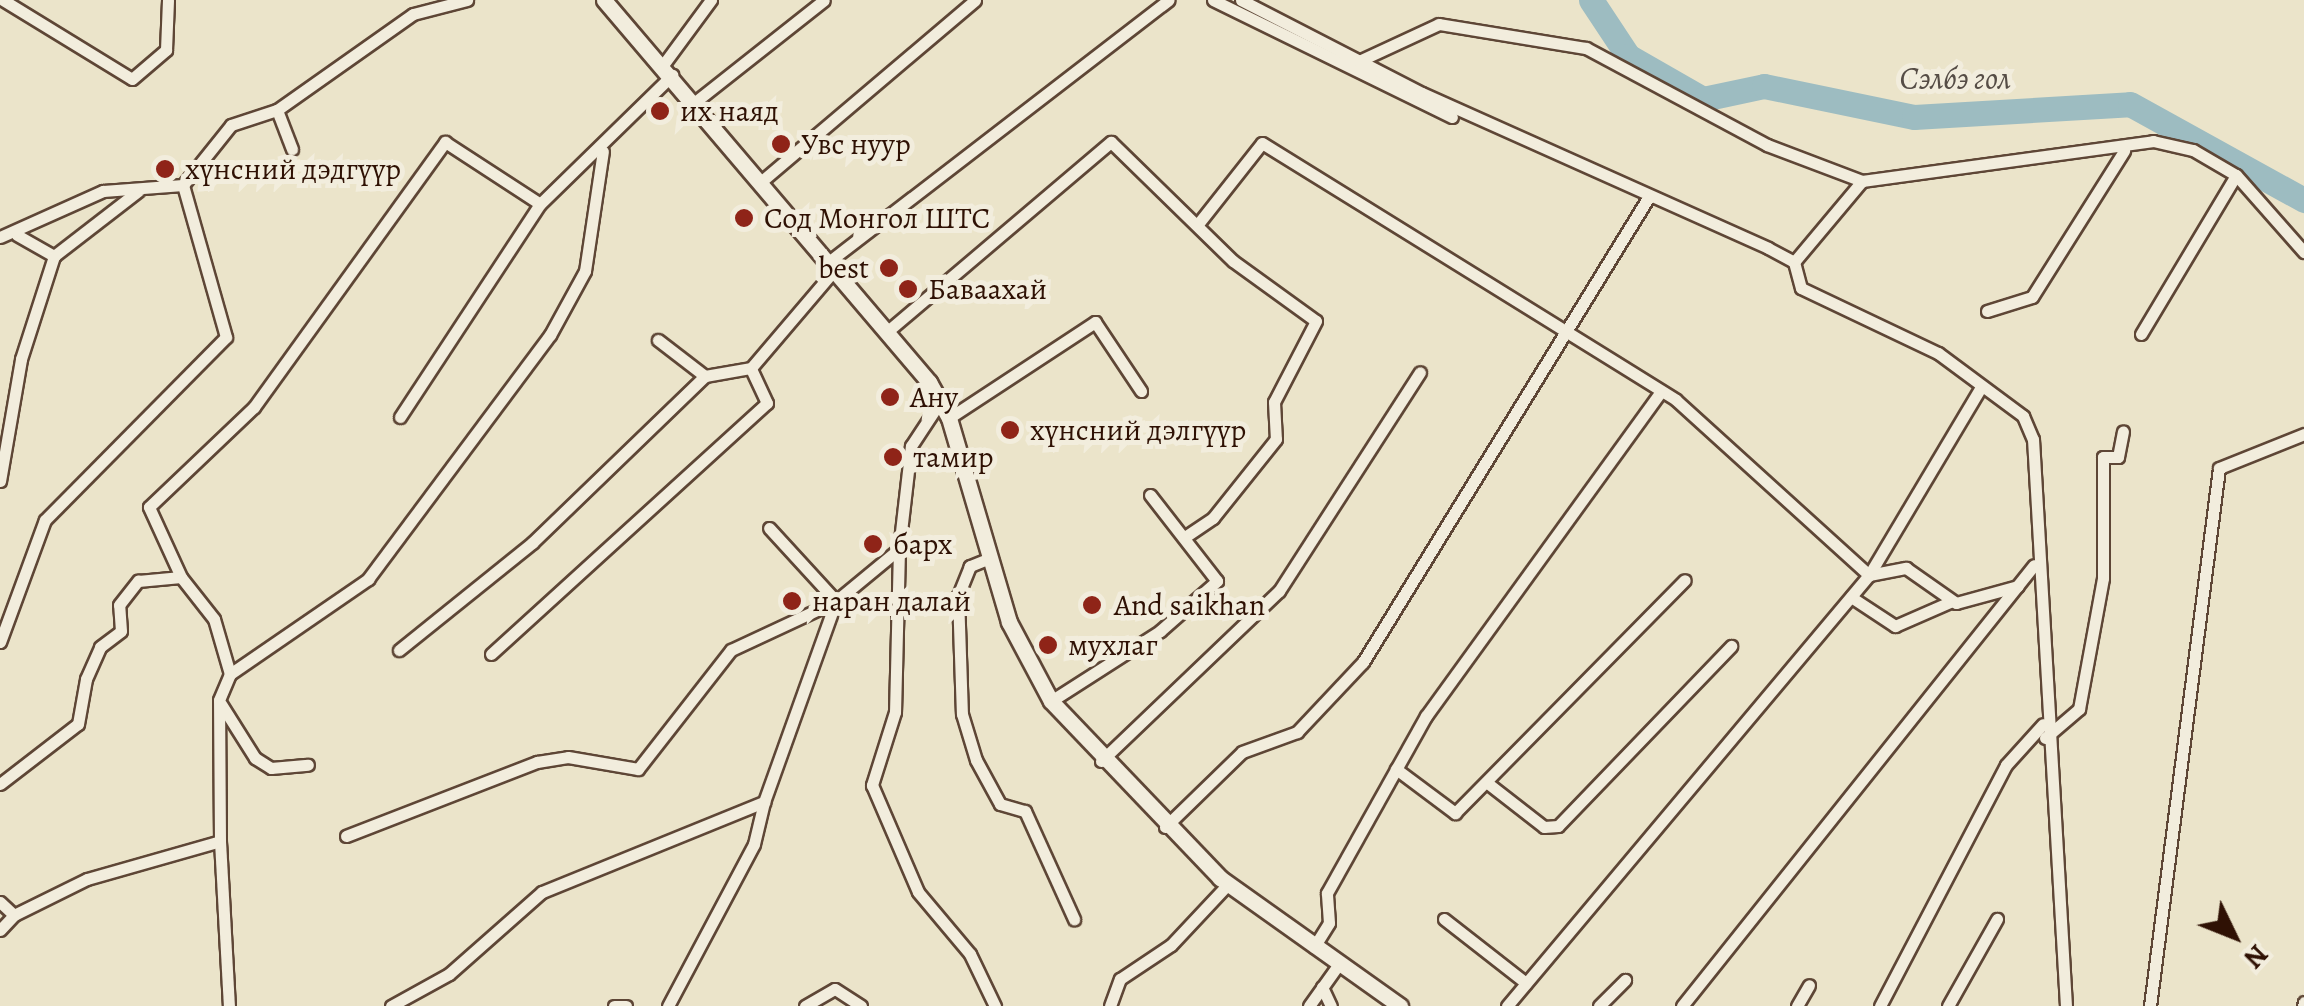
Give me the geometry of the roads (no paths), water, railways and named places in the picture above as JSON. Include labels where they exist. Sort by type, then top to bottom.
[{"type":"main road","points":[[604,0],[834,264],[889,330],[940,402],[949,418],[1009,622],[1052,701],[1101,761],[1164,827],[1228,884],[1400,1006]]},
{"type":"street","points":[[3,0],[132,78],[166,50],[168,0]]},
{"type":"street","points":[[0,237],[17,235],[102,192],[138,192],[183,184],[220,134],[277,110],[413,14],[467,0]]},
{"type":"street","points":[[400,416],[540,204],[602,151],[667,70],[711,0]]},
{"type":"street","points":[[695,102],[824,0]]},
{"type":"street","points":[[762,180],[975,0]]},
{"type":"street","points":[[399,650],[532,544],[705,376],[751,368],[834,264],[1169,0]]},
{"type":"street","points":[[1213,0],[1452,118]]},
{"type":"street","points":[[1241,0],[1359,61],[1648,198],[1794,262]]},
{"type":"street","points":[[1359,61],[1439,24],[1574,45],[1767,145],[1862,181],[2059,149],[2124,151],[2168,142],[2236,175],[2304,252]]},
{"type":"street","points":[[277,110],[292,149]]},
{"type":"street","points":[[889,330],[1112,142],[1316,332],[1274,402],[1276,439],[1213,518],[1186,536]]},
{"type":"street","points":[[230,674],[214,619],[181,578],[149,508],[254,407],[434,152],[459,143],[540,204]]},
{"type":"street","points":[[1198,224],[1262,143],[1659,394],[1869,575]]},
{"type":"street","points":[[229,1006],[220,840],[219,700],[230,674],[368,579],[550,334],[585,271],[602,151]]},
{"type":"street","points":[[1987,311],[2032,296],[2124,151]]},
{"type":"street","points":[[2141,334],[2236,175]]},
{"type":"street","points":[[1794,262],[1862,181]]},
{"type":"street","points":[[0,642],[45,520],[226,337],[183,184]]},
{"type":"street","points":[[0,481],[22,359],[54,256],[138,192]]},
{"type":"street","points":[[1164,827],[1242,752],[1297,732],[1363,662],[1648,198]]},
{"type":"street","points":[[17,235],[54,256]]},
{"type":"street","points":[[1794,262],[1801,288],[1865,313],[1981,388],[2008,400],[2033,439],[2034,564],[2066,1006]]},
{"type":"street","points":[[949,418],[1095,322],[1142,391]]},
{"type":"street","points":[[658,340],[705,376]]},
{"type":"street","points":[[492,654],[767,403],[751,368]]},
{"type":"street","points":[[1101,761],[1279,591],[1420,372]]},
{"type":"street","points":[[1508,1006],[1869,575],[1981,388]]},
{"type":"street","points":[[1314,947],[1330,922],[1328,893],[1396,770],[1659,394]]},
{"type":"street","points":[[940,402],[910,446],[899,549],[895,712],[872,786],[918,892],[970,954],[995,1006]]},
{"type":"street","points":[[1880,1006],[2006,766],[2044,731],[2079,709],[2103,578],[2102,457],[2118,458],[2123,431]]},
{"type":"street","points":[[2150,1006],[2218,468],[2304,434]]},
{"type":"street","points":[[1052,701],[1207,594],[1217,581],[1186,536],[1150,495]]},
{"type":"street","points":[[768,528],[836,600]]},
{"type":"street","points":[[346,836],[537,762],[568,757],[629,774],[731,650],[836,600],[899,549]]},
{"type":"street","points":[[990,558],[970,566],[958,595],[962,714],[976,760],[1000,804],[1025,811],[1074,918]]},
{"type":"street","points":[[1682,1006],[2034,564]]},
{"type":"street","points":[[1869,575],[1906,568],[1950,602]]},
{"type":"street","points":[[0,784],[78,724],[86,679],[100,647],[120,631],[119,605],[138,581],[181,578]]},
{"type":"street","points":[[1396,770],[1455,813],[1490,785],[1685,580]]},
{"type":"street","points":[[1851,597],[1895,626],[1950,602],[2018,586]]},
{"type":"street","points":[[668,1006],[754,844],[764,802],[836,600]]},
{"type":"street","points":[[1490,785],[1544,827],[1558,826],[1731,646]]},
{"type":"street","points":[[219,700],[255,758],[271,768],[308,765]]},
{"type":"street","points":[[391,1006],[449,974],[542,892],[764,802]]},
{"type":"street","points":[[0,930],[14,915],[87,879],[220,840]]},
{"type":"street","points":[[1110,1006],[1120,979],[1171,945],[1228,884]]},
{"type":"street","points":[[0,902],[14,915]]},
{"type":"street","points":[[1444,918],[1526,984]]},
{"type":"street","points":[[1948,1006],[1997,919]]},
{"type":"street","points":[[1309,1006],[1340,964]]},
{"type":"street","points":[[1599,1006],[1625,980]]},
{"type":"street","points":[[1797,1006],[1809,985]]},
{"type":"street","points":[[1322,987],[1331,1006]]},
{"type":"street","points":[[805,1006],[835,990],[861,1006]]},
{"type":"street","points":[[614,1006],[626,1006]]},
{"type":"waterway","name":"Сэлбэ гол","points":[[1591,0],[1628,56],[1703,99],[1764,86],[1914,117],[2130,104],[2304,200]]},
{"type":"waterway","name":"Сэлбэ гол","points":[[2282,191],[2304,210]]},
{"type":"place","name":"их наяд","points":[[660,111]]},
{"type":"place","name":"Увс нуур","points":[[781,144]]},
{"type":"place","name":"хүнсний дэдгүүр","points":[[165,169]]},
{"type":"place","name":"Сод Монгол ШТС","points":[[744,218]]},
{"type":"place","name":"best","points":[[889,268]]},
{"type":"place","name":"Баваахай","points":[[908,289]]},
{"type":"place","name":"Ану","points":[[890,397]]},
{"type":"place","name":"хүнсний дэлгүүр","points":[[1010,430]]},
{"type":"place","name":"тамир","points":[[893,457]]},
{"type":"place","name":"барх","points":[[873,544]]},
{"type":"place","name":"наран далай","points":[[792,601]]},
{"type":"place","name":"And saikhan","points":[[1092,605]]},
{"type":"place","name":"мухлаг","points":[[1048,645]]}]
